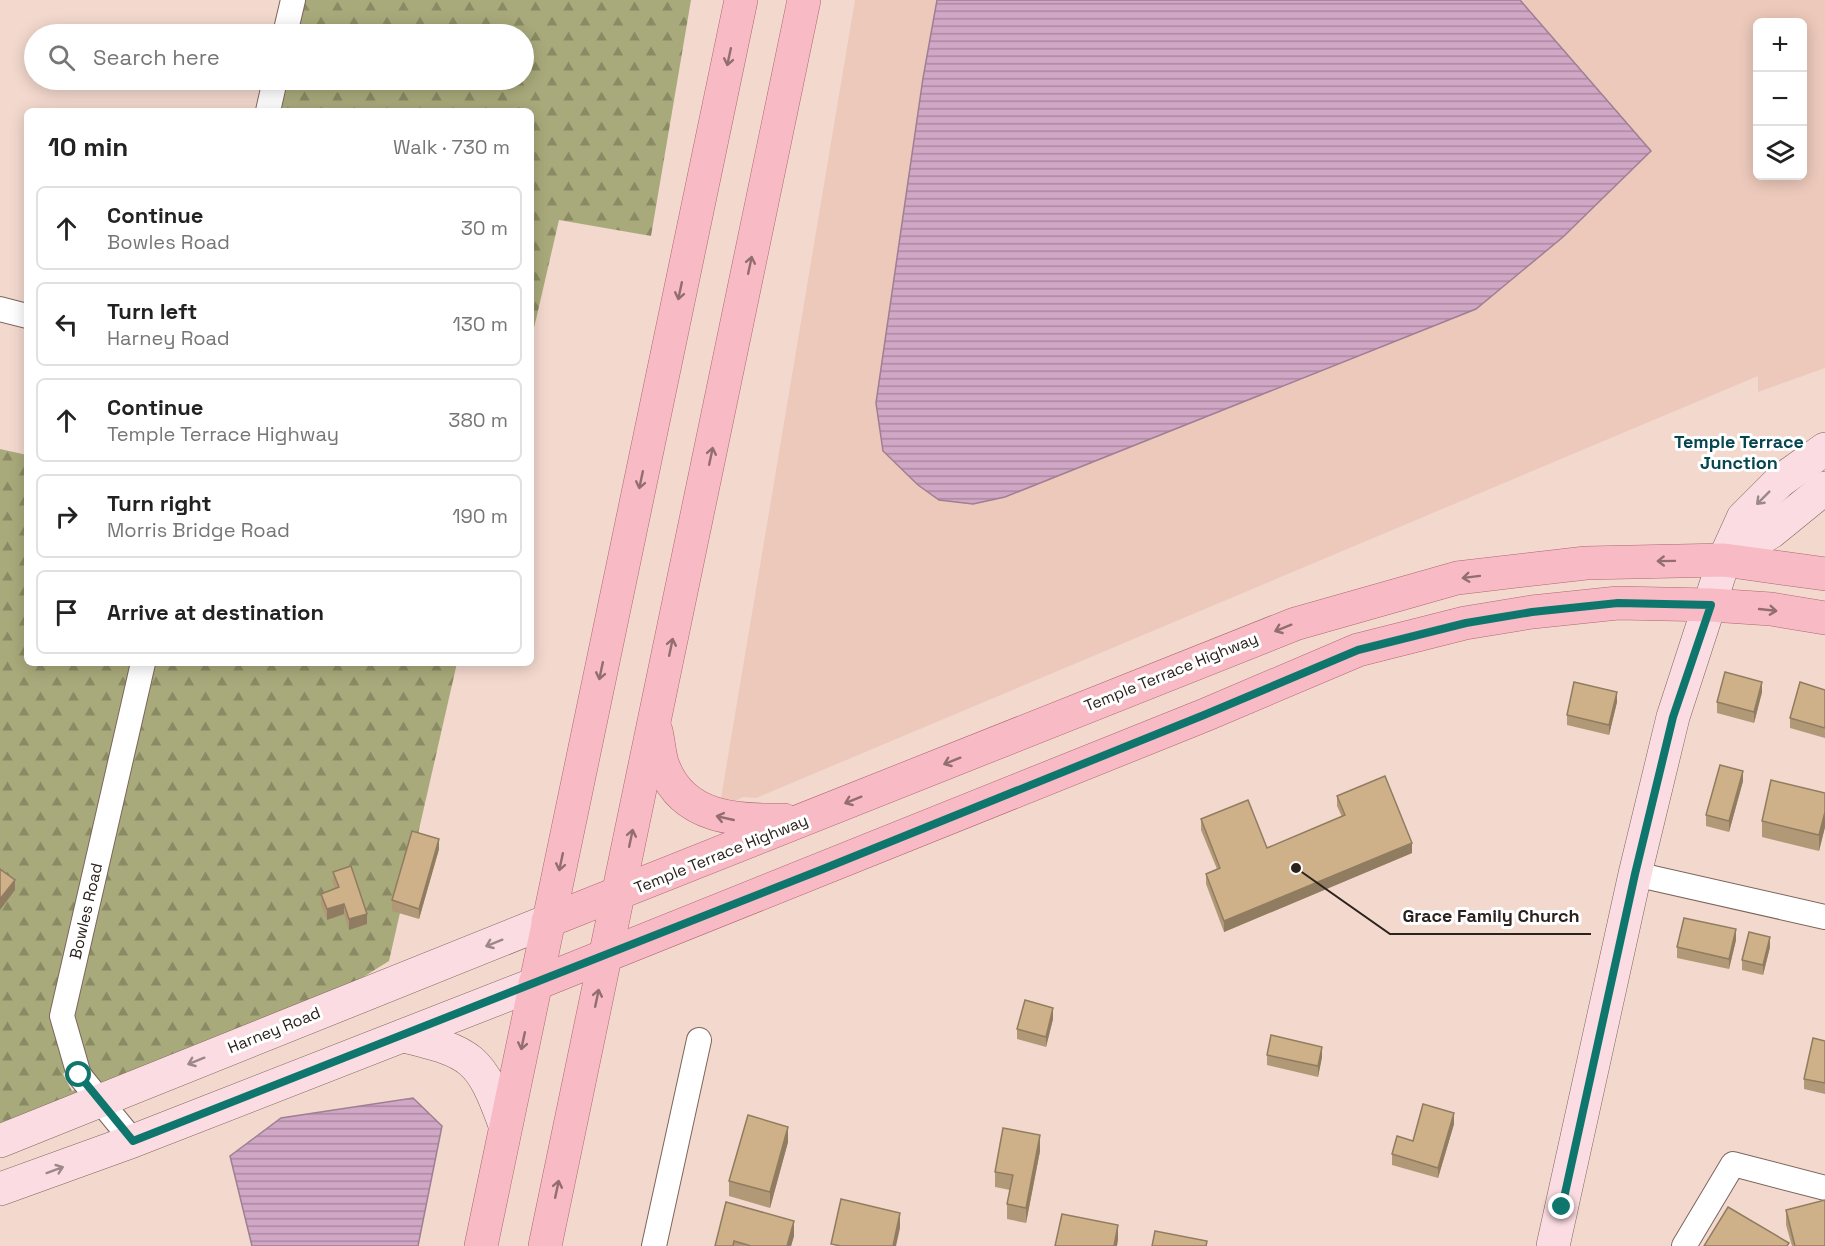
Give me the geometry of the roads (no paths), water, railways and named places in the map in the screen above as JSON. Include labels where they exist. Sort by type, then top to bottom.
[{"type":"main road","points":[[481,1246],[741,0]]},
{"type":"main road","points":[[545,1246],[804,0]]},
{"type":"main road","name":"Temple Terrace Highway","points":[[548,921],[1295,624],[1457,578],[1586,563],[1724,560],[1825,574]]},
{"type":"main road","points":[[535,984],[1195,719],[1358,650],[1466,623],[1532,612],[1618,603],[1771,609],[1825,618]]},
{"type":"main road","points":[[655,724],[664,768],[679,792],[699,808],[716,816],[740,821],[804,820]]},
{"type":"street","points":[[287,24],[293,0]]},
{"type":"street","points":[[269,108],[273,90]]},
{"type":"street","points":[[0,309],[24,315]]},
{"type":"street","points":[[1553,1246],[1635,874],[1673,717],[1724,560],[1743,518],[1780,481],[1825,449]]},
{"type":"street","points":[[1724,560],[1771,532],[1825,488]]},
{"type":"street","name":"Bowles Road","points":[[133,1141],[79,1075],[62,1016],[142,666]]},
{"type":"street","points":[[1635,874],[1825,917]]},
{"type":"street","name":"Harney Road","points":[[0,1141],[548,921]]},
{"type":"street","points":[[0,1190],[133,1141],[535,984]]},
{"type":"street","points":[[403,1036],[451,1047],[473,1062],[491,1087],[505,1125]]},
{"type":"street","points":[[654,1246],[699,1040]]},
{"type":"street","points":[[1684,1246],[1733,1164],[1825,1188]]},
{"type":"place","name":"Grace Family Church","points":[[1296,868]]},
{"type":"district","name":"Temple Terrace Junction","points":[[1739,451]]}]
